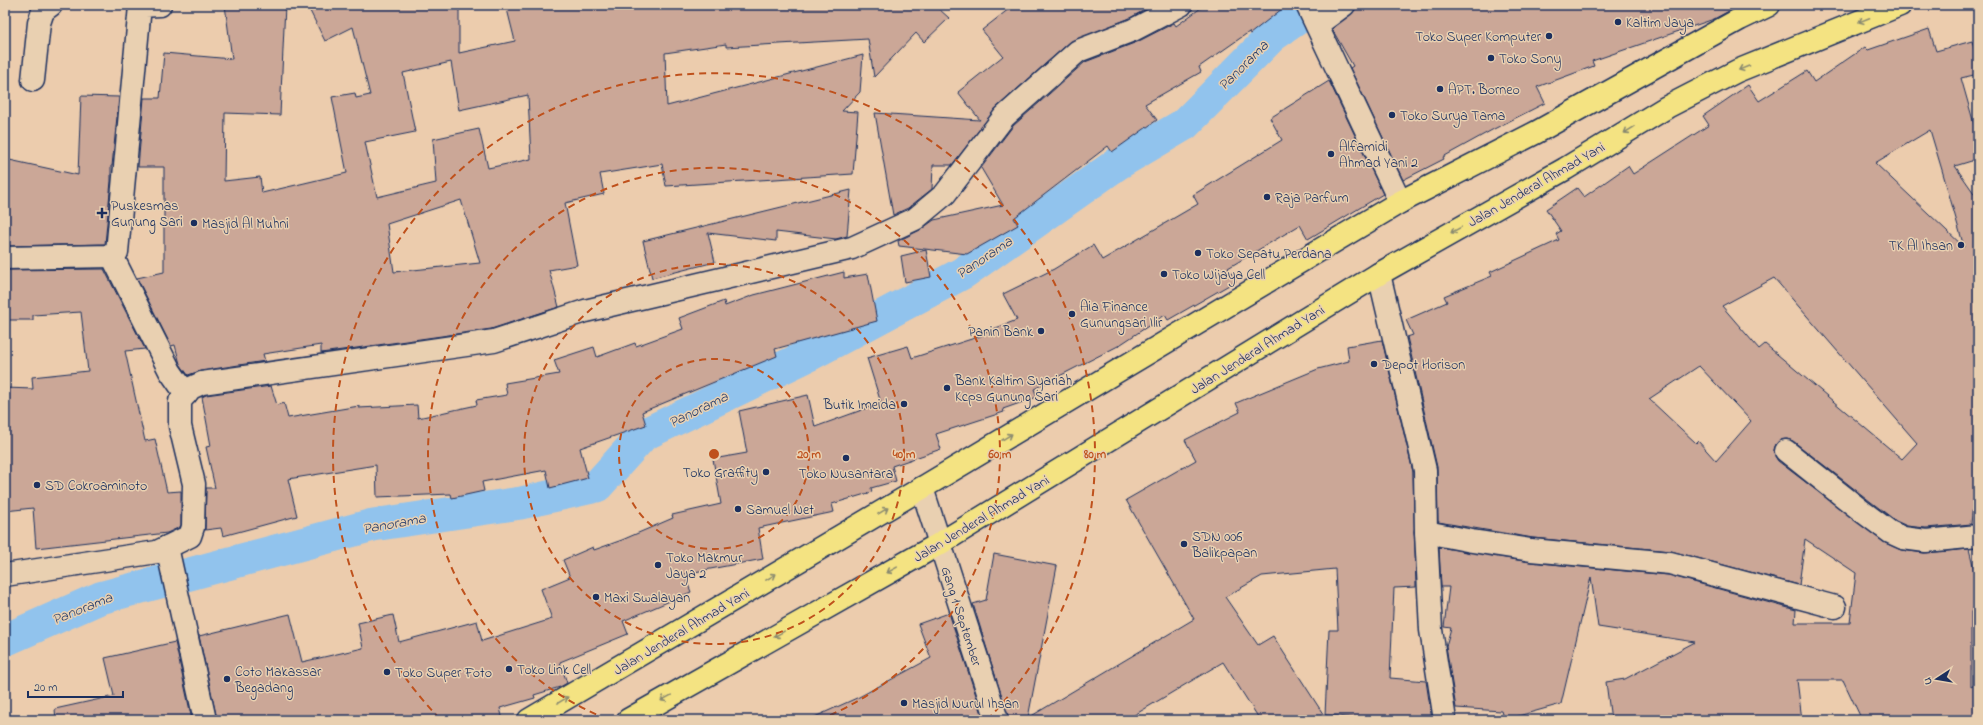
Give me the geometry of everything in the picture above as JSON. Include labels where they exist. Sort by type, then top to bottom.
[{"type":"main road","name":"Jalan Jenderal Ahmad Yani","points":[[529,720],[922,488],[1400,202],[1536,132],[1740,18],[1769,5]]},
{"type":"main road","name":"Jalan Jenderal Ahmad Yani","points":[[628,720],[938,544],[1379,274],[1565,170],[1667,107],[1737,71],[1900,5]]},
{"type":"street","points":[[33,80],[39,23],[43,11],[51,5]]},
{"type":"street","points":[[5,258],[112,256],[117,252],[141,5]]},
{"type":"street","points":[[5,575],[157,552],[168,554],[190,536],[193,527],[194,484],[180,426],[180,400],[191,388],[202,383],[494,341],[585,310],[852,248],[915,219],[945,194],[1004,116],[1078,51],[1133,30],[1181,5]]},
{"type":"street","points":[[1344,5],[1311,13],[1400,202]]},
{"type":"street","points":[[112,256],[170,371],[186,394]]},
{"type":"street","points":[[1379,274],[1426,470],[1426,532],[1431,630],[1445,720]]},
{"type":"street","points":[[1786,451],[1863,512],[1890,532],[1903,538],[1913,541],[1926,541],[1978,536]]},
{"type":"street","name":"Gang 1 September","points":[[922,488],[938,544],[996,720]]},
{"type":"street","points":[[1426,532],[1531,550],[1670,563],[1835,606]]},
{"type":"street","points":[[168,554],[205,720]]},
{"type":"building","points":[[225,5],[285,5],[280,115],[225,113],[224,181],[260,177],[262,193],[347,173],[332,97],[355,93],[356,98],[370,95],[353,27],[325,41],[307,5],[459,5],[459,53],[515,41],[506,5],[943,5],[939,9],[949,18],[924,42],[916,33],[874,77],[868,39],[726,47],[726,44],[665,53],[667,106],[863,55],[860,92],[842,111],[858,112],[853,174],[666,186],[662,164],[600,174],[604,194],[565,203],[577,265],[549,270],[559,307],[491,329],[321,353],[321,345],[263,354],[265,361],[200,371],[188,375],[180,364],[175,345],[171,346],[137,278],[164,272],[164,167],[138,167],[144,98],[160,98],[164,53],[232,59]],"holes":[[[451,62],[459,110],[528,95],[531,159],[488,168],[479,129],[433,139],[436,183],[377,197],[365,142],[415,132],[403,73]],[[461,200],[480,263],[394,272],[387,224]]]},
{"type":"building","points":[[1014,5],[1152,6],[1128,19],[1070,42],[996,108],[952,165],[933,165],[932,189],[908,208],[893,215],[875,113],[980,120],[958,92],[1003,56],[982,30]]},
{"type":"building","points":[[1205,5],[1287,5],[1250,34],[1249,32],[1199,67],[1201,72],[1145,104],[1157,120],[1112,152],[1108,146],[1014,218],[1018,225],[967,254],[899,246],[898,241],[920,230],[934,220],[1003,205],[981,168],[1013,126],[1085,62],[1137,42],[1174,23],[1176,26]]},
{"type":"building","points":[[1361,5],[1740,5],[1714,19],[1592,61],[1594,66],[1537,87],[1545,103],[1492,130],[1443,157],[1444,159],[1403,180],[1350,68],[1353,66],[1332,29]]},
{"type":"building","points":[[1929,29],[1936,51],[1972,41],[1978,63],[1978,74],[1961,78],[1978,138],[1978,159],[1955,166],[1978,199],[1978,454],[1971,524],[1926,528],[1907,526],[1896,521],[1793,441],[1787,439],[1781,440],[1776,444],[1774,450],[1778,461],[1885,543],[1901,550],[1924,553],[1969,549],[1978,585],[1978,600],[1971,612],[1971,687],[1978,683],[1978,720],[1862,720],[1843,680],[1797,680],[1802,720],[1611,720],[1606,682],[1625,679],[1695,642],[1598,627],[1591,577],[1561,704],[1504,720],[1501,711],[1456,708],[1446,646],[1451,628],[1444,627],[1449,587],[1441,587],[1439,547],[1530,562],[1668,575],[1796,610],[1795,623],[1850,623],[1856,573],[1805,539],[1799,585],[1671,551],[1533,538],[1438,522],[1437,467],[1407,337],[1413,335],[1406,320],[1447,302],[1444,296],[1492,276],[1490,272],[1559,240],[1556,234],[1561,231],[1546,209],[1577,188],[1584,197],[1628,166],[1633,174],[1709,125],[1703,116],[1748,85],[1759,101],[1807,71],[1814,82],[1865,47],[1868,50]],"holes":[[[1930,130],[1942,170],[1964,247],[1875,163]],[[1774,278],[1917,443],[1902,459],[1765,344],[1759,349],[1722,306]],[[1699,366],[1751,421],[1716,461],[1698,441],[1696,443],[1649,399]]]},
{"type":"building","points":[[1329,81],[1383,194],[1308,239],[1300,225],[1228,268],[1236,281],[1168,320],[1165,315],[1118,346],[1034,389],[1037,397],[1003,409],[1004,412],[936,434],[941,449],[892,466],[896,481],[871,488],[872,492],[832,504],[834,512],[758,528],[763,559],[684,574],[691,592],[623,621],[628,634],[560,662],[567,683],[560,687],[534,695],[535,698],[500,708],[503,720],[217,720],[199,636],[290,614],[302,662],[363,648],[358,623],[393,615],[399,642],[477,621],[482,641],[552,619],[541,589],[570,577],[563,560],[593,547],[594,550],[622,540],[673,518],[672,515],[721,504],[713,459],[747,453],[739,411],[808,395],[815,427],[881,403],[867,358],[908,346],[912,358],[981,336],[980,334],[1017,320],[1003,294],[1054,269],[1093,245],[1102,260],[1198,204],[1193,195],[1282,140],[1270,118]]},
{"type":"building","points":[[81,96],[119,97],[111,166],[105,244],[5,246],[5,159],[78,175]]},
{"type":"building","points":[[851,190],[847,236],[836,239],[776,232],[776,241],[708,233],[715,262],[652,278],[643,241]]},
{"type":"building","points":[[926,250],[931,277],[905,282],[901,256]]},
{"type":"building","points":[[104,269],[145,349],[125,351],[145,441],[155,439],[167,492],[181,491],[181,525],[180,527],[167,533],[36,548],[33,508],[5,511],[5,388],[33,389],[32,377],[88,371],[81,312],[33,315],[33,320],[5,320],[5,270]]},
{"type":"building","points":[[844,272],[844,278],[868,274],[877,321],[775,349],[777,356],[642,412],[646,425],[580,448],[588,478],[550,488],[546,470],[482,482],[484,491],[452,498],[451,494],[377,497],[376,465],[288,479],[297,516],[223,536],[221,528],[205,530],[206,488],[215,488],[206,447],[211,446],[202,397],[206,395],[271,386],[277,405],[284,403],[288,418],[359,406],[359,408],[417,405],[418,418],[477,405],[476,400],[507,395],[505,383],[559,374],[554,360],[594,347],[597,357],[635,343],[636,346],[683,329],[679,318],[724,301],[725,306],[754,295]]},
{"type":"building","points":[[1382,340],[1413,472],[1416,587],[1394,588],[1390,678],[1426,681],[1432,720],[1381,720],[1325,715],[1329,630],[1338,630],[1335,569],[1262,576],[1225,597],[1258,645],[1273,636],[1327,720],[1260,720],[1223,662],[1126,720],[1009,720],[973,604],[986,600],[994,554],[1057,566],[1028,718],[1194,619],[1126,500],[1196,460],[1185,440],[1240,412],[1236,403],[1318,369],[1349,361],[1347,346]]},
{"type":"building","points":[[949,613],[984,720],[808,720],[859,697],[931,658],[918,624]]},
{"type":"building","points":[[175,642],[192,720],[56,720],[55,709],[114,696],[105,658]]},
{"type":"waterway","name":"Panorama","points":[[5,640],[100,598],[373,525],[521,503],[597,486],[643,435],[811,354],[963,273],[1117,164],[1185,124],[1272,36],[1317,5]]},
{"type":"place","name":"Kaltim Jaya","points":[[1618,22]]},
{"type":"place","name":"Toko Super Komputer","points":[[1549,36]]},
{"type":"place","name":"Toko Sony","points":[[1491,58]]},
{"type":"place","name":"APT. Borneo","points":[[1440,89]]},
{"type":"place","name":"Toko Surya Tama","points":[[1392,115]]},
{"type":"place","name":"Alfamidi Ahmad Yani 2","points":[[1331,154]]},
{"type":"place","name":"Raja Parfum","points":[[1267,197]]},
{"type":"place","name":"Puskesmas Gunung Sari","points":[[102,213]]},
{"type":"place","name":"Masjid Al Muhni","points":[[194,223]]},
{"type":"place","name":"TK Al Ihsan","points":[[1961,245]]},
{"type":"place","name":"Toko Sepatu Perdana","points":[[1198,253]]},
{"type":"place","name":"Toko Wijaya Cell","points":[[1164,274]]},
{"type":"place","name":"Aia Finance Gunungsari Ilir","points":[[1072,314]]},
{"type":"place","name":"Panin Bank","points":[[1041,331]]},
{"type":"place","name":"Depot Horison","points":[[1374,364]]},
{"type":"place","name":"Bank Kaltim Syariah Kcps Gunung Sari","points":[[947,388]]},
{"type":"place","name":"Butik Imeida","points":[[904,404]]},
{"type":"place","name":"Toko Nusantara","points":[[846,458]]},
{"type":"place","name":"Toko Graffity","points":[[766,472]]},
{"type":"place","name":"SD Cokroaminoto","points":[[37,485]]},
{"type":"place","name":"Samuel Net","points":[[738,509]]},
{"type":"place","name":"SDN 006 Balikpapan","points":[[1184,544]]},
{"type":"place","name":"Toko Makmur Jaya 2","points":[[658,565]]},
{"type":"place","name":"Maxi Swalayan","points":[[596,597]]},
{"type":"place","name":"Toko Link Cell","points":[[509,669]]},
{"type":"place","name":"Toko Super Foto","points":[[387,672]]},
{"type":"place","name":"Coto Makassar Begadang","points":[[227,679]]},
{"type":"place","name":"Masjid Nurul Ihsan","points":[[904,703]]}]
